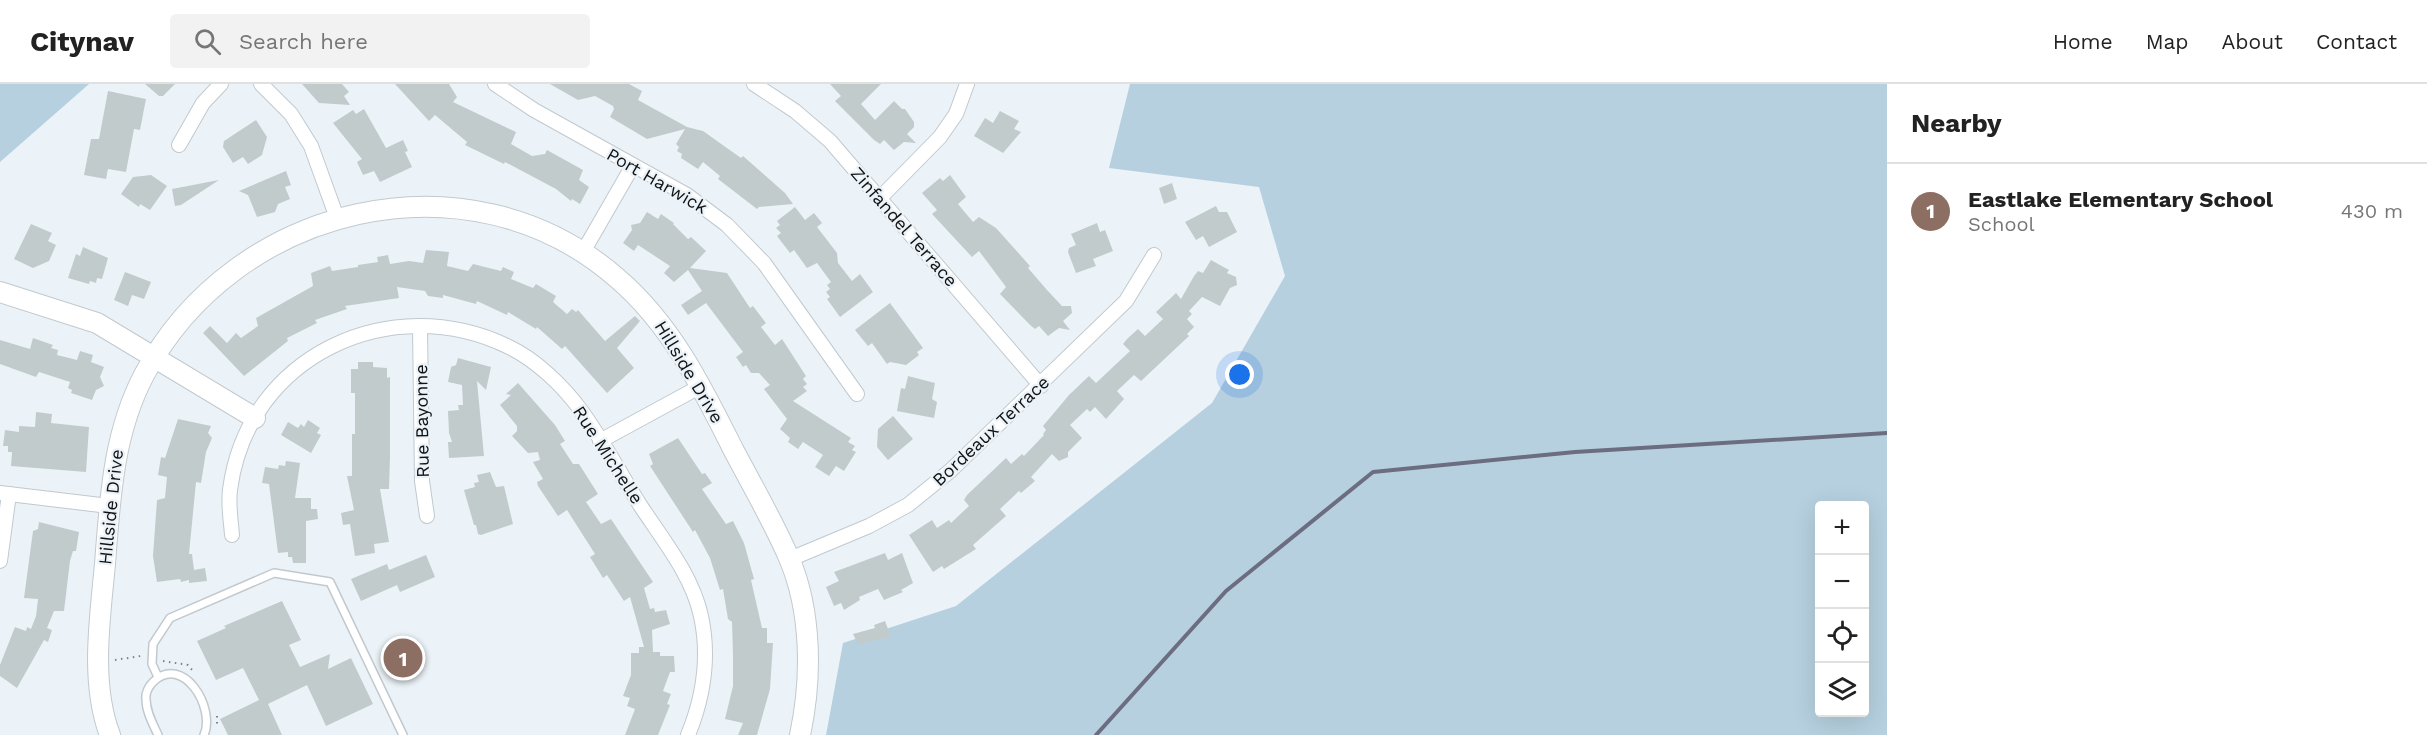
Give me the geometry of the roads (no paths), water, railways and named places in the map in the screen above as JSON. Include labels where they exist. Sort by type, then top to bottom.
[{"type":"street","points":[[179,145],[203,103],[221,84]]},
{"type":"street","points":[[261,84],[291,114],[311,146],[338,218]]},
{"type":"street","name":"Port Harwick","points":[[495,84],[534,110],[632,167],[687,195],[740,237],[764,263],[857,394]]},
{"type":"street","name":"Zinfandel Terrace","points":[[754,84],[795,111],[830,141],[1041,386]]},
{"type":"street","points":[[879,198],[940,136],[956,114],[967,84]]},
{"type":"street","points":[[583,252],[632,167]]},
{"type":"street","name":"Hillside Drive","points":[[110,735],[101,688],[99,629],[110,506],[119,439],[134,397],[154,358],[181,319],[232,270],[282,240],[338,218],[396,208],[464,210],[537,229],[583,252],[615,276],[647,305],[674,340],[701,386],[790,559],[802,605],[807,651],[806,699],[800,735]]},
{"type":"street","name":"Bordeaux Terrace","points":[[790,559],[869,526],[908,505],[950,471],[1041,386],[1126,301],[1154,255]]},
{"type":"street","points":[[0,292],[97,323],[255,418]]},
{"type":"street","name":"Rue Michelle","points":[[232,535],[230,493],[233,474],[255,418],[280,385],[322,350],[376,329],[420,327],[476,334],[511,348],[544,370],[579,408],[691,584],[704,631],[706,666],[700,705],[688,735]]},
{"type":"street","name":"Rue Bayonne","points":[[420,327],[422,481],[428,516]]},
{"type":"street","points":[[600,441],[701,386]]},
{"type":"street","points":[[0,561],[4,494],[110,506]]},
{"type":"lane","points":[[158,677],[152,664],[153,644],[170,618],[274,573],[330,582],[403,735]]},
{"type":"lane","points":[[158,735],[145,697],[150,686],[158,677],[169,674],[181,675],[190,682],[205,708],[209,721],[204,735]]},
{"type":"waterway","points":[[1096,735],[1226,591],[1373,472],[1575,452],[1887,433]]},
{"type":"place","name":"Eastlake Elementary School","points":[[403,658]]}]
